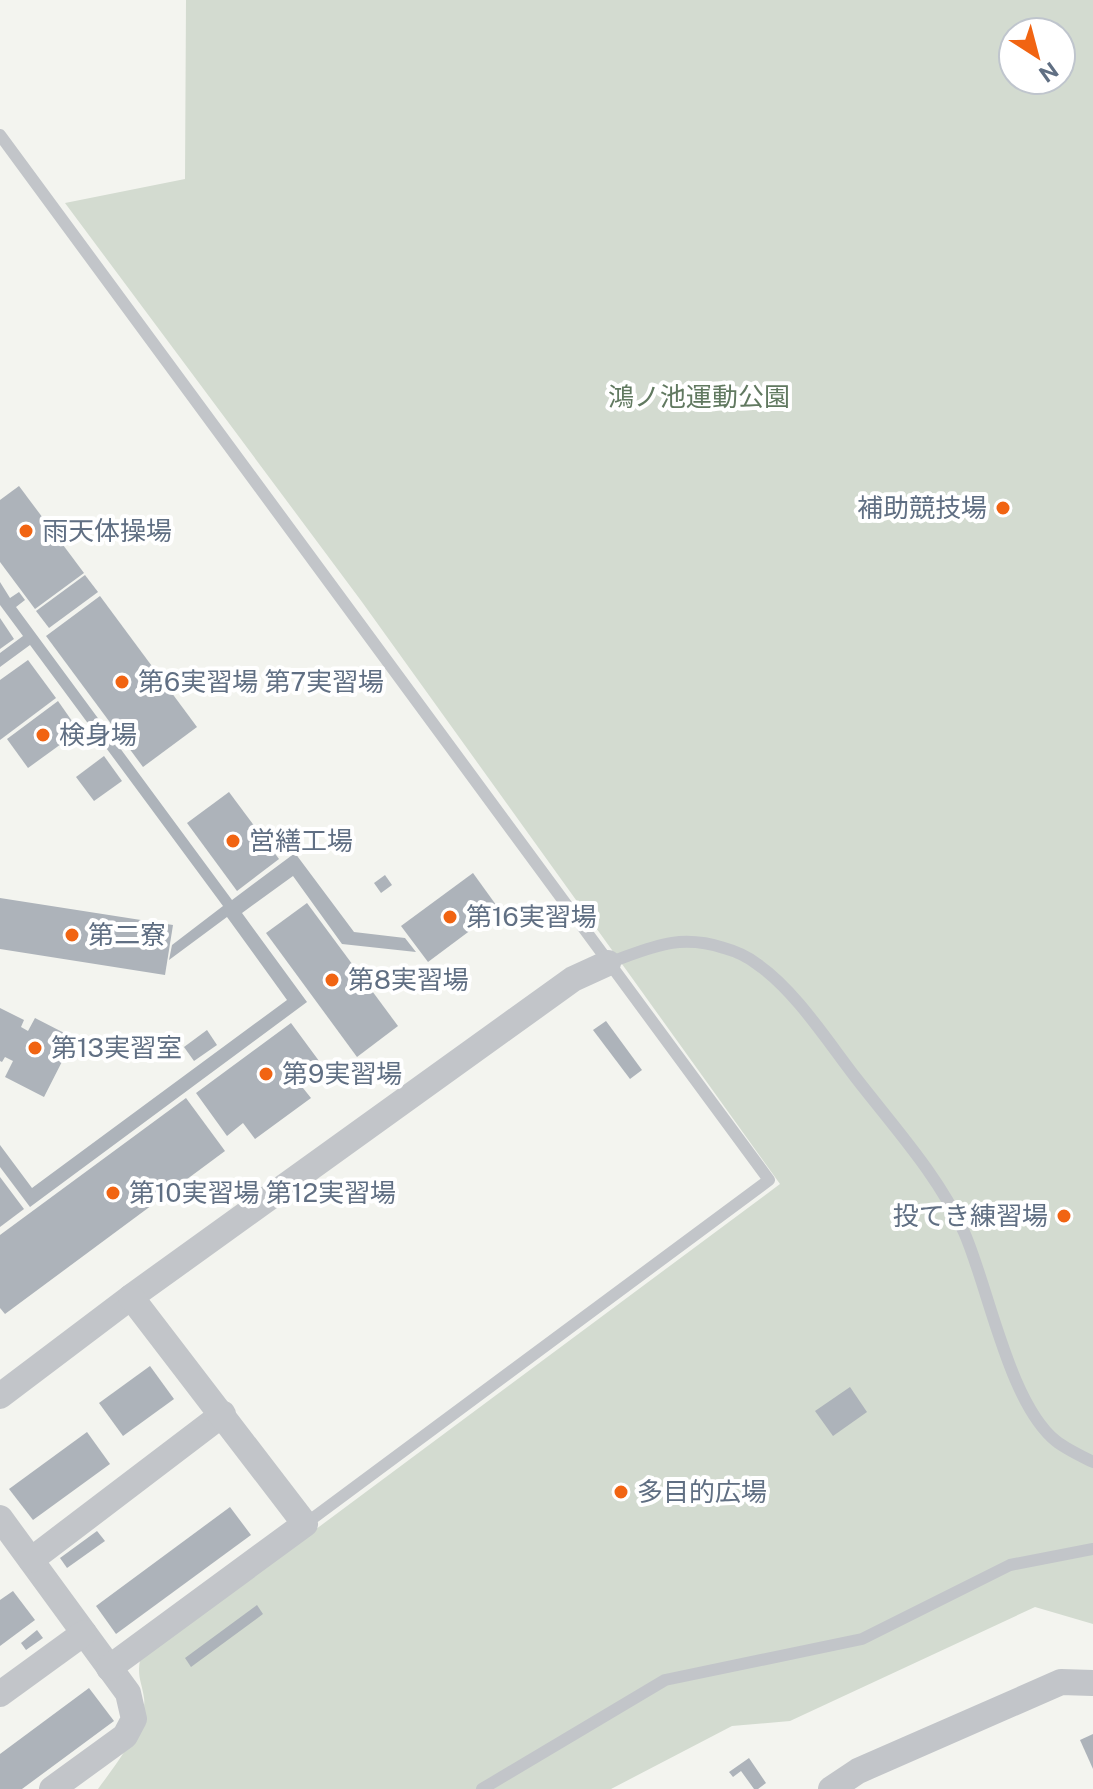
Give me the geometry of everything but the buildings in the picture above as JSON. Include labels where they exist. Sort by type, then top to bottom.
[{"type":"street","points":[[0,1396],[131,1297],[573,979],[608,963]]},
{"type":"street","points":[[109,1668],[305,1524],[131,1297]]},
{"type":"street","points":[[31,1560],[223,1414]]},
{"type":"street","points":[[3,1527],[31,1560],[128,1693],[134,1719],[125,1736],[52,1789]]},
{"type":"street","points":[[0,1694],[84,1633]]},
{"type":"street","points":[[831,1789],[858,1771],[1061,1682],[1093,1683]]},
{"type":"lane","points":[[0,135],[769,1180],[305,1524]]},
{"type":"lane","points":[[608,963],[644,948],[675,940],[697,941],[727,948],[758,964],[800,1005],[941,1188],[983,1280],[1015,1381],[1034,1415],[1056,1440],[1093,1462]]},
{"type":"lane","points":[[482,1789],[665,1680],[862,1639],[1010,1565],[1093,1549]]},
{"type":"green space","name":"鴻ノ池運動公園","points":[[186,0],[1093,0],[1093,1624],[1035,1607],[790,1721],[732,1726],[611,1789],[98,1789],[141,1721],[144,1698],[139,1676],[140,1660],[780,1184],[362,602],[65,203],[185,179]]},
{"type":"place","name":"補助競技場","points":[[1003,508]]},
{"type":"place","name":"雨天体操場","points":[[26,531]]},
{"type":"place","name":"第6実習場 第7実習場","points":[[122,682]]},
{"type":"place","name":"検身場","points":[[43,735]]},
{"type":"place","name":"営繕工場","points":[[233,841]]},
{"type":"place","name":"第16実習場","points":[[450,917]]},
{"type":"place","name":"第二寮","points":[[72,935]]},
{"type":"place","name":"第8実習場","points":[[332,980]]},
{"type":"place","name":"第13実習室","points":[[35,1048]]},
{"type":"place","name":"第9実習場","points":[[266,1074]]},
{"type":"place","name":"第10実習場 第12実習場","points":[[113,1193]]},
{"type":"place","name":"投てき練習場","points":[[1064,1216]]},
{"type":"place","name":"多目的広場","points":[[621,1492]]}]
